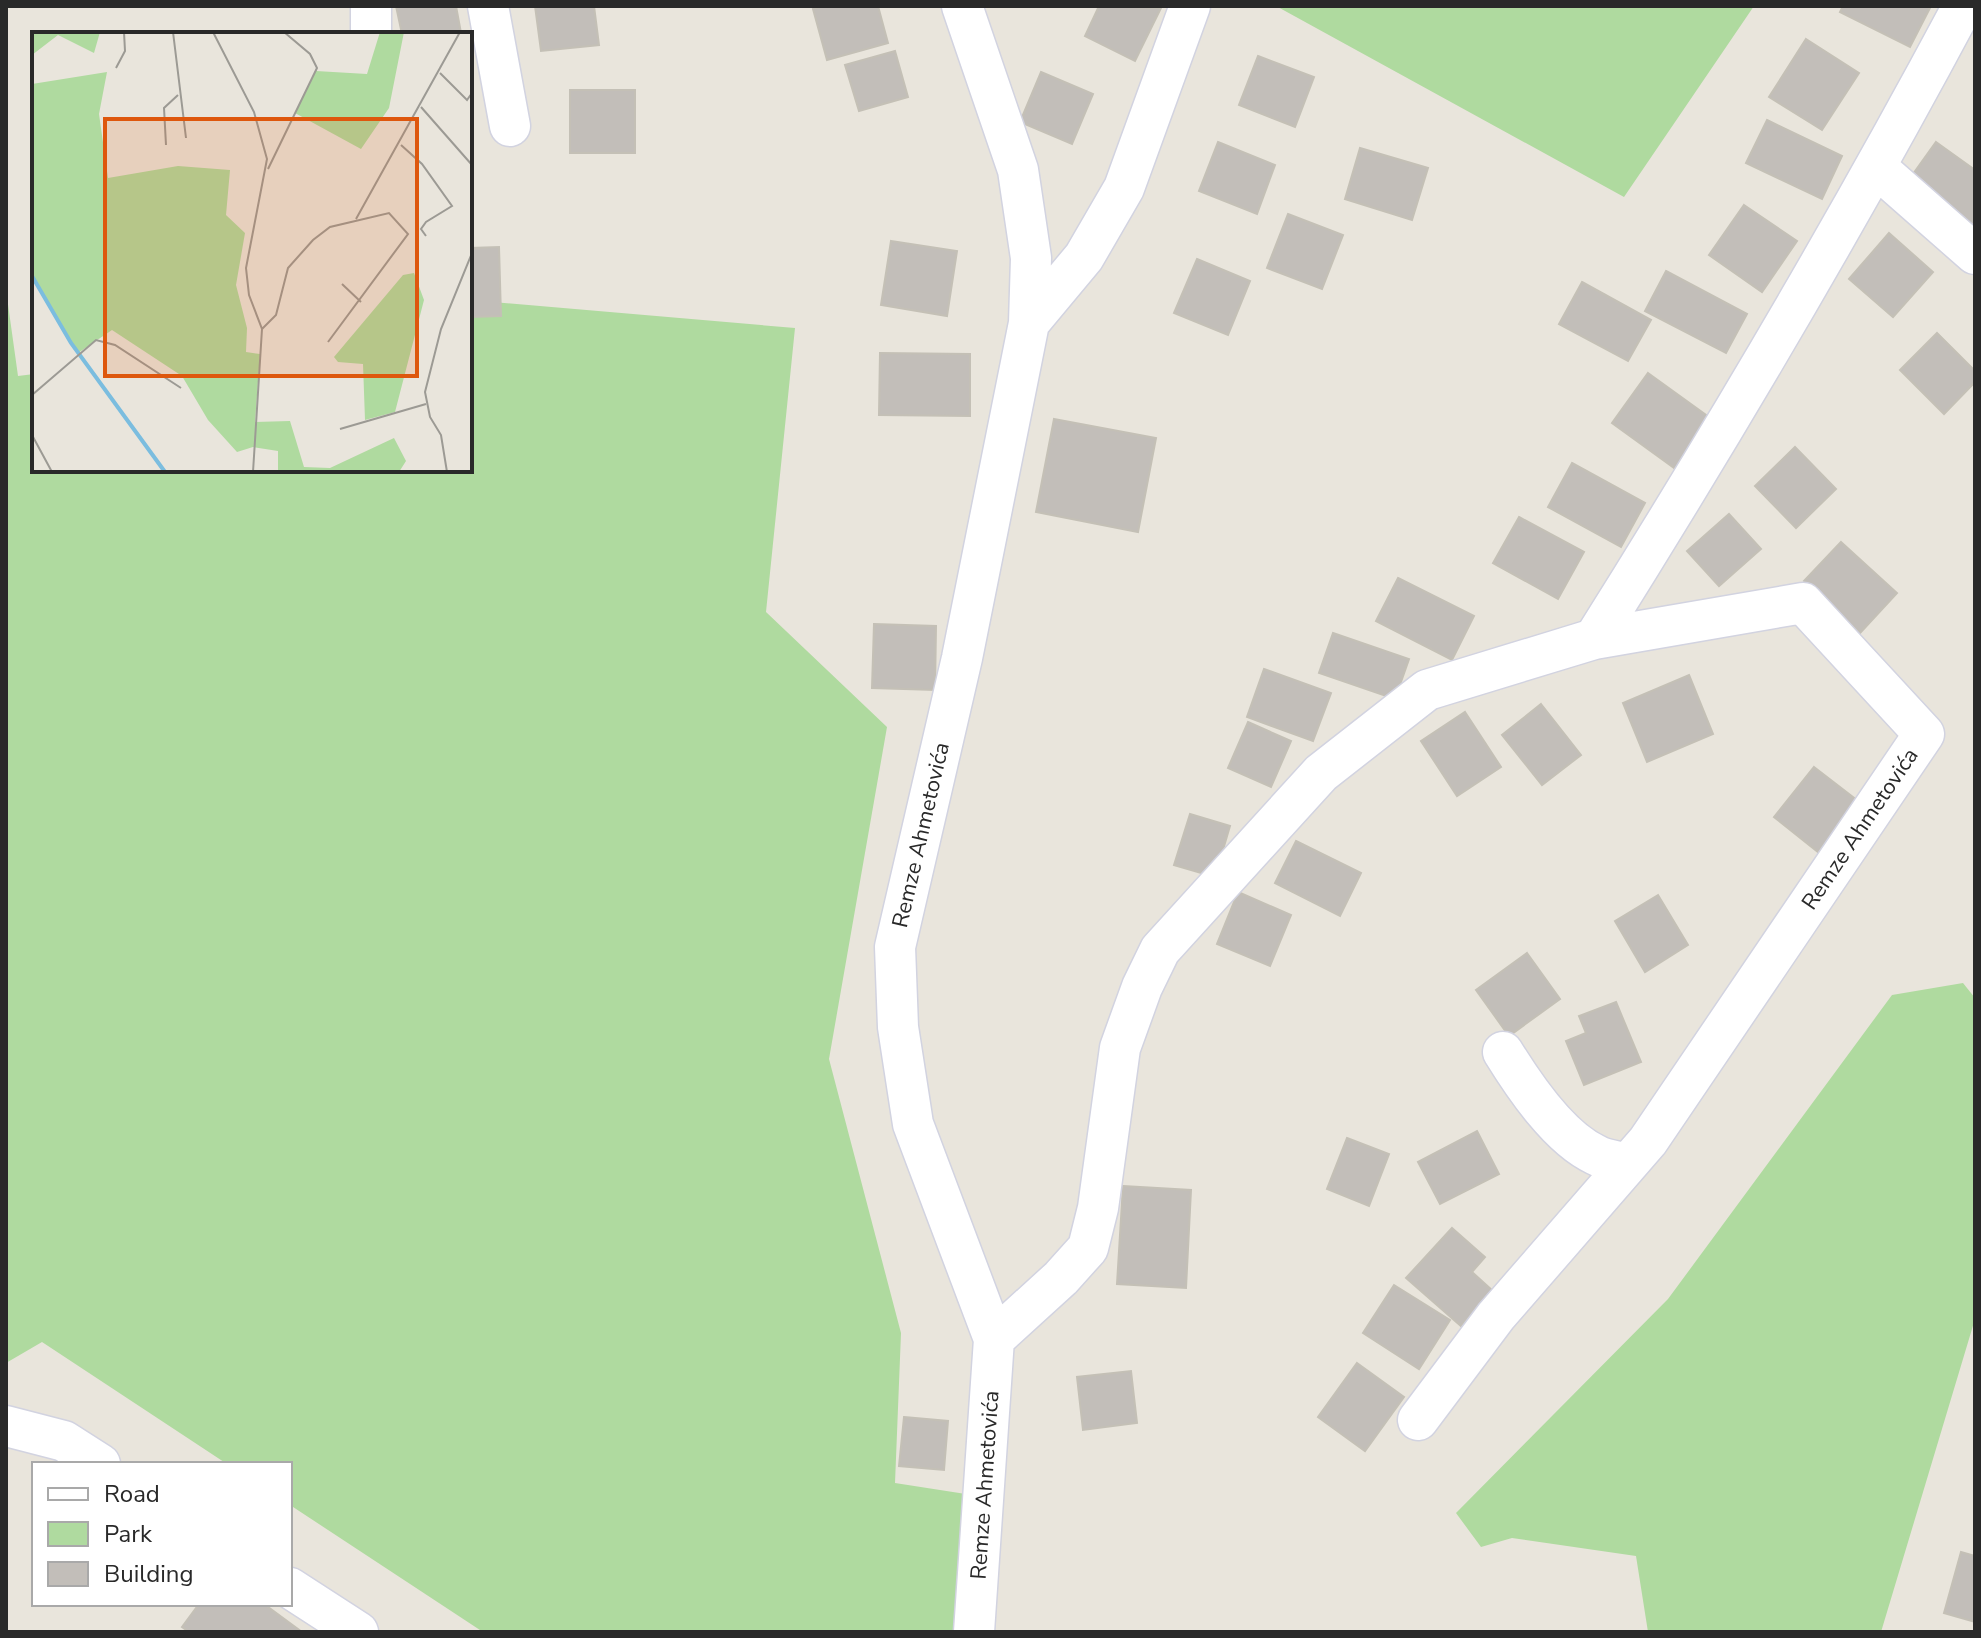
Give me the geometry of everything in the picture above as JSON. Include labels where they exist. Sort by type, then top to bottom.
[{"type":"street","points":[[371,6],[371,32]]},
{"type":"street","points":[[488,6],[510,126]]},
{"type":"street","name":"Remze Ahmetovića","points":[[962,6],[1018,170],[1031,258],[1029,323],[962,658],[895,947],[898,1027],[913,1124],[994,1339],[974,1632]]},
{"type":"street","name":"Remze Ahmetovića","points":[[1029,323],[1084,257],[1124,188],[1190,6]]},
{"type":"street","points":[[1594,639],[1692,483],[1877,168],[1963,6]]},
{"type":"street","points":[[1877,168],[1975,254]]},
{"type":"street","name":"Remze Ahmetovića","points":[[994,1339],[1061,1278],[1088,1248],[1098,1208],[1120,1048],[1160,950],[1321,773],[1427,690],[1594,639],[1803,603],[1924,734],[1657,1128],[1496,1316],[1418,1420]]},
{"type":"street","points":[[1503,1052],[1529,1094],[1567,1132],[1595,1155],[1627,1164]]},
{"type":"street","points":[[6,1426],[64,1441],[97,1462]]},
{"type":"street","points":[[292,1589],[358,1632]]},
{"type":"green space","points":[[1276,6],[1754,6],[1624,197]]},
{"type":"green space","points":[[6,290],[18,376],[32,374],[32,472],[472,472],[472,300],[795,328],[766,612],[887,727],[829,1059],[901,1333],[895,1483],[985,1497],[974,1632],[483,1632],[292,1506],[292,1462],[224,1462],[42,1342],[6,1363]]},
{"type":"green space","points":[[1963,983],[1975,998],[1975,1319],[1881,1632],[1648,1632],[1636,1556],[1512,1538],[1481,1547],[1456,1513],[1668,1299],[1892,995]]},
{"type":"building","points":[[396,6],[456,6],[461,32],[402,32]]},
{"type":"building","points":[[535,6],[594,6],[599,45],[541,51]]},
{"type":"building","points":[[824,6],[878,6],[888,43],[827,60],[813,9]]},
{"type":"building","points":[[1099,6],[1161,8],[1135,61],[1085,36]]},
{"type":"building","points":[[1843,6],[1931,6],[1910,47],[1840,12]]},
{"type":"building","points":[[1806,39],[1859,73],[1822,130],[1769,97]]},
{"type":"building","points":[[895,51],[908,97],[859,111],[845,65]]},
{"type":"building","points":[[1258,56],[1314,77],[1295,127],[1239,105]]},
{"type":"building","points":[[1041,72],[1093,94],[1072,144],[1020,122]]},
{"type":"building","points":[[570,90],[635,90],[635,153],[570,153]]},
{"type":"building","points":[[1767,120],[1842,156],[1822,199],[1746,163]]},
{"type":"building","points":[[1218,142],[1275,165],[1257,214],[1199,191]]},
{"type":"building","points":[[1936,142],[1975,170],[1975,238],[1903,188]]},
{"type":"building","points":[[1360,148],[1428,168],[1412,220],[1345,199]]},
{"type":"building","points":[[1744,205],[1797,241],[1762,292],[1709,255]]},
{"type":"building","points":[[1288,214],[1343,235],[1322,289],[1267,268]]},
{"type":"building","points":[[1889,233],[1933,272],[1893,317],[1849,279]]},
{"type":"building","points":[[891,241],[957,251],[947,316],[881,305]]},
{"type":"building","points":[[499,247],[501,316],[472,317],[472,248]]},
{"type":"building","points":[[1197,259],[1250,281],[1228,335],[1174,313]]},
{"type":"building","points":[[1666,271],[1747,314],[1726,353],[1645,311]]},
{"type":"building","points":[[1582,282],[1651,320],[1628,361],[1559,324]]},
{"type":"building","points":[[1937,333],[1975,371],[1975,382],[1944,414],[1900,370]]},
{"type":"building","points":[[880,353],[970,354],[970,416],[879,415]]},
{"type":"building","points":[[1648,373],[1713,420],[1677,470],[1612,423]]},
{"type":"building","points":[[1054,419],[1156,438],[1138,532],[1036,512]]},
{"type":"building","points":[[1795,447],[1836,489],[1796,528],[1755,486]]},
{"type":"building","points":[[1572,463],[1645,503],[1621,547],[1548,507]]},
{"type":"building","points":[[1729,514],[1761,549],[1719,586],[1687,551]]},
{"type":"building","points":[[1519,517],[1584,552],[1558,599],[1493,563]]},
{"type":"building","points":[[1841,542],[1897,593],[1860,633],[1804,581]]},
{"type":"building","points":[[1398,578],[1474,616],[1452,660],[1376,621]]},
{"type":"building","points":[[874,624],[936,626],[935,690],[872,688]]},
{"type":"building","points":[[1333,633],[1409,659],[1395,699],[1319,673]]},
{"type":"building","points":[[1264,669],[1331,693],[1313,741],[1247,717]]},
{"type":"building","points":[[1689,675],[1713,734],[1647,762],[1623,703]]},
{"type":"building","points":[[1541,704],[1581,755],[1542,785],[1502,735]]},
{"type":"building","points":[[1465,712],[1501,767],[1457,796],[1421,741]]},
{"type":"building","points":[[1248,722],[1291,741],[1271,787],[1228,768]]},
{"type":"building","points":[[1814,767],[1858,801],[1818,852],[1774,817]]},
{"type":"building","points":[[1190,814],[1230,826],[1215,877],[1174,865]]},
{"type":"building","points":[[1296,841],[1361,873],[1340,916],[1275,883]]},
{"type":"building","points":[[1238,892],[1291,915],[1270,966],[1217,944]]},
{"type":"building","points":[[1658,895],[1688,945],[1645,972],[1615,921]]},
{"type":"building","points":[[1527,953],[1560,999],[1509,1036],[1476,990]]},
{"type":"building","points":[[1616,1002],[1641,1062],[1584,1085],[1566,1041],[1586,1033],[1579,1016]]},
{"type":"building","points":[[1477,1131],[1499,1174],[1440,1204],[1418,1162]]},
{"type":"building","points":[[1347,1138],[1389,1154],[1369,1206],[1327,1189]]},
{"type":"building","points":[[1123,1186],[1191,1190],[1186,1288],[1117,1284]]},
{"type":"building","points":[[1452,1228],[1485,1257],[1472,1272],[1493,1291],[1461,1326],[1406,1278]]},
{"type":"building","points":[[1394,1285],[1450,1320],[1419,1369],[1363,1333]]},
{"type":"building","points":[[1357,1363],[1404,1397],[1365,1451],[1318,1417]]},
{"type":"building","points":[[1131,1371],[1137,1423],[1083,1430],[1077,1377]]},
{"type":"building","points":[[904,1417],[948,1421],[944,1470],[899,1466]]},
{"type":"building","points":[[1961,1552],[1975,1556],[1975,1622],[1944,1613]]},
{"type":"building","points":[[198,1606],[267,1606],[302,1632],[189,1632],[182,1627]]}]
